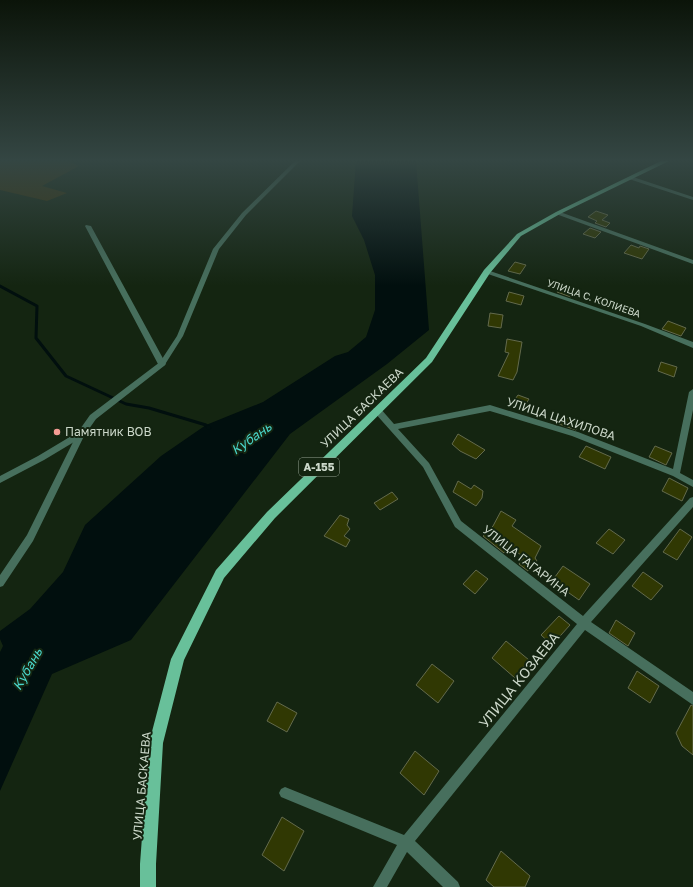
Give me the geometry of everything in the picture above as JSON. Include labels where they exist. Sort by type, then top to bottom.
[{"type":"main road","name":"УЛИЦА БАСКАЕВА","points":[[148,887],[148,864],[156,743],[178,659],[220,574],[271,515],[429,360],[487,272],[519,235],[582,202]]},
{"type":"street","points":[[0,583],[30,538],[80,434],[93,417],[162,364],[180,336],[216,249],[244,214],[256,202]]},
{"type":"street","points":[[558,214],[693,262]]},
{"type":"street","points":[[88,226],[162,364]]},
{"type":"street","name":"УЛИЦА С. КОЛИЕВА","points":[[487,272],[692,343]]},
{"type":"street","points":[[676,474],[693,392]]},
{"type":"street","name":"УЛИЦА ЦАХИЛОВА","points":[[392,427],[490,408],[575,434],[676,474],[693,484]]},
{"type":"street","name":"УЛИЦА ГАГАРИНА","points":[[377,410],[426,465],[458,524],[584,623],[693,699]]},
{"type":"street","points":[[0,480],[41,458],[80,434]]},
{"type":"street","name":"УЛИЦА КОЗАЕВА","points":[[380,887],[406,842],[584,623],[693,501]]},
{"type":"street","points":[[285,793],[406,842],[453,887]]},
{"type":"water","name":"Кубань","points":[[353,202],[419,202],[429,330],[387,364],[290,434],[131,640],[52,674],[0,791],[0,652],[3,646],[0,639],[0,631],[30,609],[63,572],[85,525],[161,456],[206,425],[263,402],[335,356],[348,352],[366,337],[375,310],[375,275],[364,240],[352,216]]},
{"type":"building","points":[[596,211],[608,215],[602,220],[610,223],[606,227],[595,223],[597,221],[588,217]]},
{"type":"building","points":[[590,228],[601,232],[595,238],[583,234]]},
{"type":"building","points":[[631,245],[649,249],[642,259],[624,253]]},
{"type":"building","points":[[515,262],[526,265],[520,274],[508,271]]},
{"type":"building","points":[[562,285],[577,290],[571,297],[557,292]]},
{"type":"building","points":[[509,292],[524,296],[521,305],[506,301]]},
{"type":"building","points":[[490,313],[503,315],[501,328],[488,326]]},
{"type":"building","points":[[668,321],[686,328],[681,336],[662,329]]},
{"type":"building","points":[[507,339],[522,342],[517,372],[513,380],[498,376],[509,353],[505,352]]},
{"type":"building","points":[[661,362],[677,367],[674,377],[658,371]]},
{"type":"building","points":[[518,395],[529,399],[524,407],[513,402]]},
{"type":"building","points":[[564,417],[580,424],[576,430],[559,424]]},
{"type":"building","points":[[458,434],[485,450],[476,459],[460,451],[452,444]]},
{"type":"building","points":[[586,446],[611,457],[605,469],[579,457]]},
{"type":"building","points":[[655,446],[672,453],[666,465],[649,457]]},
{"type":"building","points":[[669,478],[688,488],[682,501],[662,491]]},
{"type":"building","points":[[458,481],[471,489],[474,485],[483,491],[482,498],[476,506],[453,492]]},
{"type":"building","points":[[392,492],[398,499],[380,510],[374,503]]},
{"type":"building","points":[[501,511],[516,520],[512,526],[541,546],[535,558],[537,561],[528,571],[519,564],[524,557],[508,546],[504,553],[483,536],[493,526]]},
{"type":"building","points":[[340,515],[349,519],[347,525],[350,529],[344,536],[350,540],[346,547],[324,536]]},
{"type":"building","points":[[609,529],[625,540],[613,554],[596,543]]},
{"type":"building","points":[[680,529],[692,537],[677,560],[663,552]]},
{"type":"building","points":[[563,566],[590,584],[579,600],[552,581]]},
{"type":"building","points":[[476,570],[488,579],[475,594],[463,584]]},
{"type":"building","points":[[643,572],[663,586],[651,600],[632,586]]},
{"type":"building","points":[[559,616],[570,625],[552,645],[541,635]]},
{"type":"building","points":[[616,620],[635,633],[628,646],[609,633]]},
{"type":"building","points":[[506,641],[529,660],[515,678],[492,658]]},
{"type":"building","points":[[432,664],[454,681],[438,703],[416,685]]},
{"type":"building","points":[[637,671],[659,686],[650,703],[628,688]]},
{"type":"building","points":[[277,702],[297,713],[287,732],[267,721]]},
{"type":"building","points":[[691,705],[693,706],[693,755],[682,746],[676,733]]},
{"type":"building","points":[[415,751],[439,771],[424,795],[400,773]]},
{"type":"building","points":[[282,817],[304,831],[284,871],[262,855]]},
{"type":"building","points":[[501,851],[530,876],[525,887],[494,887],[486,880]]},
{"type":"waterway","points":[[0,286],[37,306],[36,338],[66,376],[126,404],[149,408],[206,425],[209,428]]},
{"type":"place","name":"Памятник ВОВ","points":[[57,432]]}]
